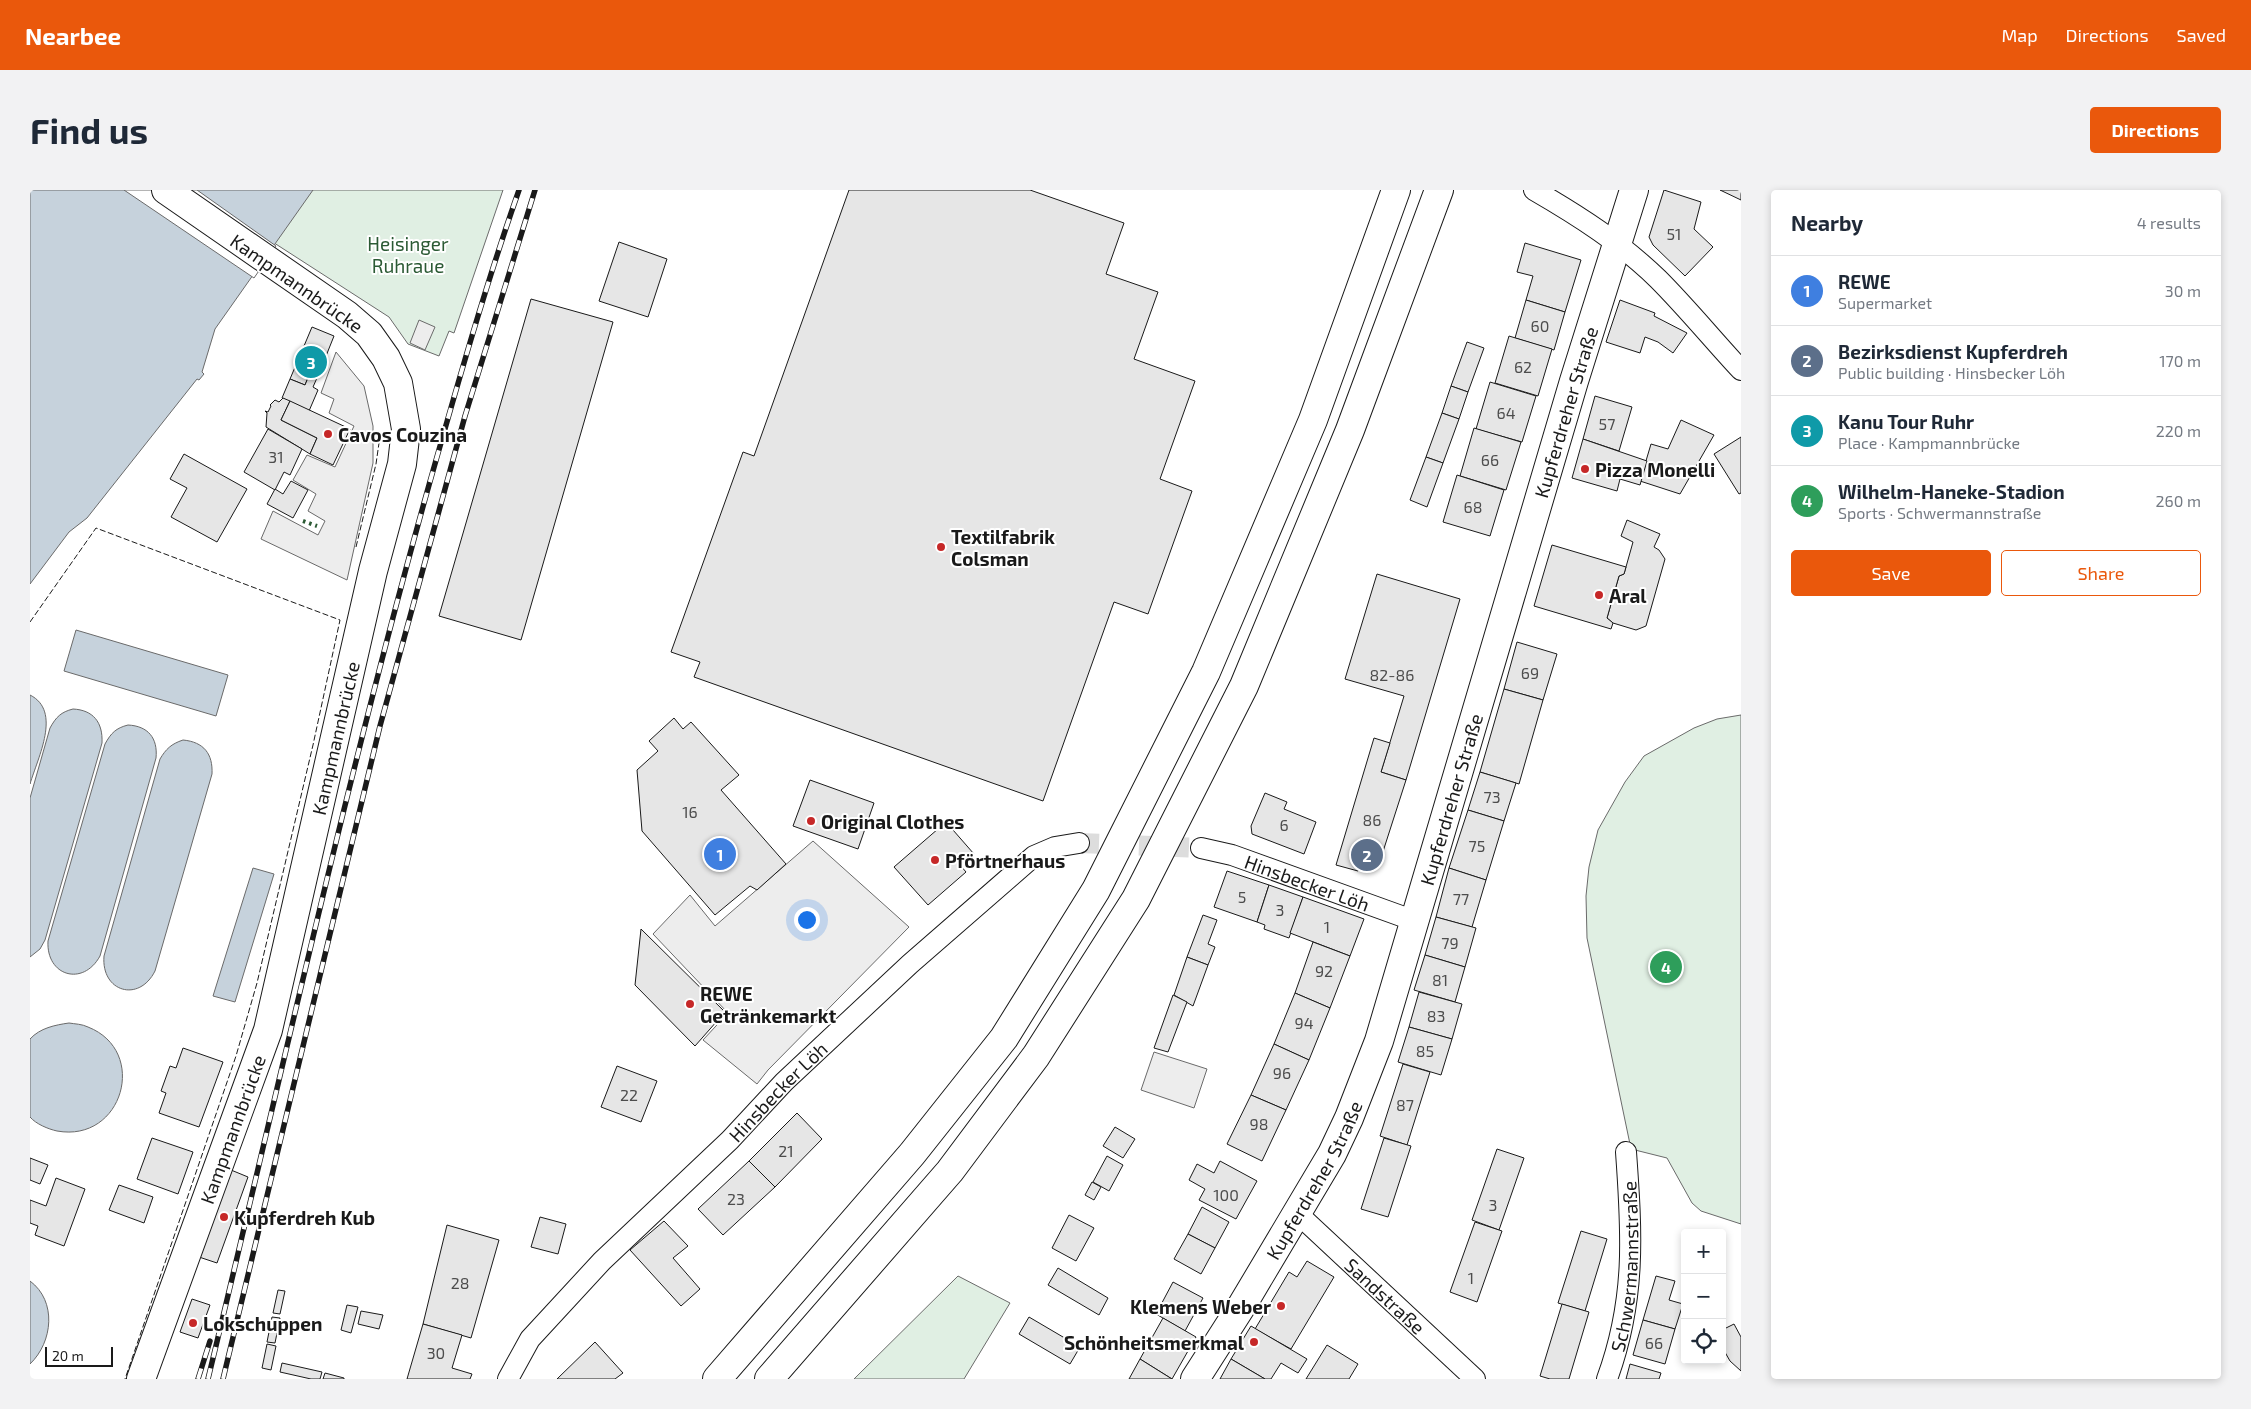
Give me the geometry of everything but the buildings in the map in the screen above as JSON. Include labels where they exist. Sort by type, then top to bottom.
[{"type":"main road","name":"Kampmannbrücke","points":[[141,1379],[268,1030],[373,571],[405,444],[403,408],[398,383],[386,358],[369,334],[348,315],[292,275],[266,260],[166,190]]},
{"type":"main road","points":[[717,1379],[912,1154],[1004,1038],[1096,890],[1206,672],[1313,420],[1396,190]]},
{"type":"main road","points":[[769,1379],[950,1171],[1036,1056],[1136,899],[1244,686],[1350,430],[1439,190]]},
{"type":"main road","name":"Kupferdreher Straße","points":[[1195,1379],[1246,1299],[1332,1154],[1349,1118],[1379,1041],[1560,427],[1634,190]]},
{"type":"street","points":[[1534,190],[1586,220],[1617,243],[1658,279],[1741,370]]},
{"type":"street","name":"Hinsbecker Löh","points":[[508,1379],[530,1339],[602,1261],[730,1140],[798,1069],[910,964],[1034,856],[1055,847],[1079,843]]},
{"type":"street","name":"Hinsbecker Löh","points":[[1201,848],[1232,855],[1415,921]]},
{"type":"street","name":"Schwermannstraße","points":[[1608,1379],[1621,1338],[1628,1303],[1631,1266],[1631,1226],[1626,1152]]},
{"type":"street","name":"Sandstraße","points":[[1297,1213],[1475,1379]]},
{"type":"green space","name":"Heisinger Ruhraue","points":[[192,190],[503,190],[454,333],[449,331],[439,356],[408,344],[389,317]]},
{"type":"green space","points":[[1741,715],[1741,1224],[1701,1211],[1692,1203],[1667,1158],[1631,1149],[1587,938],[1586,896],[1589,867],[1598,830],[1625,782],[1644,756],[1694,728],[1717,719]]},
{"type":"green space","points":[[958,1276],[1010,1303],[964,1379],[854,1379]]},
{"type":"shaded area","points":[[30,190],[313,190],[215,329],[202,372],[204,374],[199,380],[197,379],[87,518],[69,532],[30,584]]},
{"type":"shaded area","points":[[419,320],[435,327],[425,350],[410,343]]},
{"type":"shaded area","points":[[336,352],[364,386],[373,426],[373,463],[347,580],[261,539],[273,511],[318,535],[325,521],[308,511],[316,494],[293,480],[307,455],[335,467],[354,426],[329,413],[334,399],[321,393]]},
{"type":"shaded area","points":[[76,630],[228,675],[216,716],[64,671]]},
{"type":"shaded area","points":[[30,695],[40,702],[45,712],[46,723],[42,748],[30,784]]},
{"type":"shaded area","points":[[73,709],[86,712],[95,718],[101,729],[102,743],[45,940],[40,949],[30,957],[30,798],[50,728],[59,716]]},
{"type":"shaded area","points":[[128,725],[141,728],[150,734],[155,745],[156,758],[100,956],[93,966],[84,972],[76,974],[67,973],[59,969],[53,962],[49,953],[48,941],[105,744],[114,731]]},
{"type":"shaded area","points":[[183,740],[197,743],[206,750],[211,761],[212,774],[155,971],[148,981],[140,987],[131,990],[122,989],[108,978],[104,956],[160,759],[169,747]]},
{"type":"shaded area","points":[[813,841],[909,927],[768,1070],[757,1084],[703,1040],[728,1013],[653,934],[690,895],[715,926]]},
{"type":"shaded area","points":[[253,868],[274,874],[235,1002],[213,996]]},
{"type":"shaded area","points":[[69,1023],[86,1026],[107,1039],[118,1055],[122,1074],[120,1092],[112,1110],[98,1123],[80,1131],[57,1131],[42,1126],[30,1117],[30,1039],[43,1030]]},
{"type":"shaded area","points":[[1154,1052],[1207,1069],[1194,1108],[1141,1090]]},
{"type":"shaded area","points":[[30,1281],[39,1289],[45,1299],[49,1322],[43,1345],[38,1355],[30,1364]]},
{"type":"pier","points":[[124,190],[197,190],[276,246],[254,278]]},
{"type":"tunnel","points":[[1079,843],[1201,848]]},
{"type":"railway","points":[[208,1379],[314,931],[399,596],[472,337],[519,190]]},
{"type":"railway","points":[[223,1379],[380,726],[465,416],[535,190]]},
{"type":"railway","points":[[198,1379],[210,1341]]},
{"type":"hedge","points":[[303,521],[317,526]]},
{"type":"fence","points":[[356,547],[376,464],[379,443]]},
{"type":"fence","points":[[30,622],[96,528],[340,620],[313,745],[257,983],[236,1056],[125,1379]]},
{"type":"place","name":"Kanu Tour Ruhr","points":[[311,362]]},
{"type":"place","name":"Cavos Couzina","points":[[328,434]]},
{"type":"place","name":"Pizza Monelli","points":[[1585,469]]},
{"type":"place","name":"Textilfabrik Colsman","points":[[941,547]]},
{"type":"place","name":"Aral","points":[[1599,595]]},
{"type":"place","name":"Original Clothes","points":[[811,821]]},
{"type":"place","name":"REWE","points":[[720,854]]},
{"type":"place","name":"Bezirksdienst Kupferdreh","points":[[1367,855]]},
{"type":"place","name":"Pförtnerhaus","points":[[935,860]]},
{"type":"place","name":"Wilhelm-Haneke-Stadion","points":[[1666,967]]},
{"type":"place","name":"REWE Getränkemarkt","points":[[690,1004]]},
{"type":"place","name":"Kupferdreh Kub","points":[[224,1217]]},
{"type":"place","name":"Klemens Weber","points":[[1281,1306]]},
{"type":"place","name":"Lokschuppen","points":[[193,1323]]},
{"type":"place","name":"Schönheitsmerkmal","points":[[1254,1342]]}]
